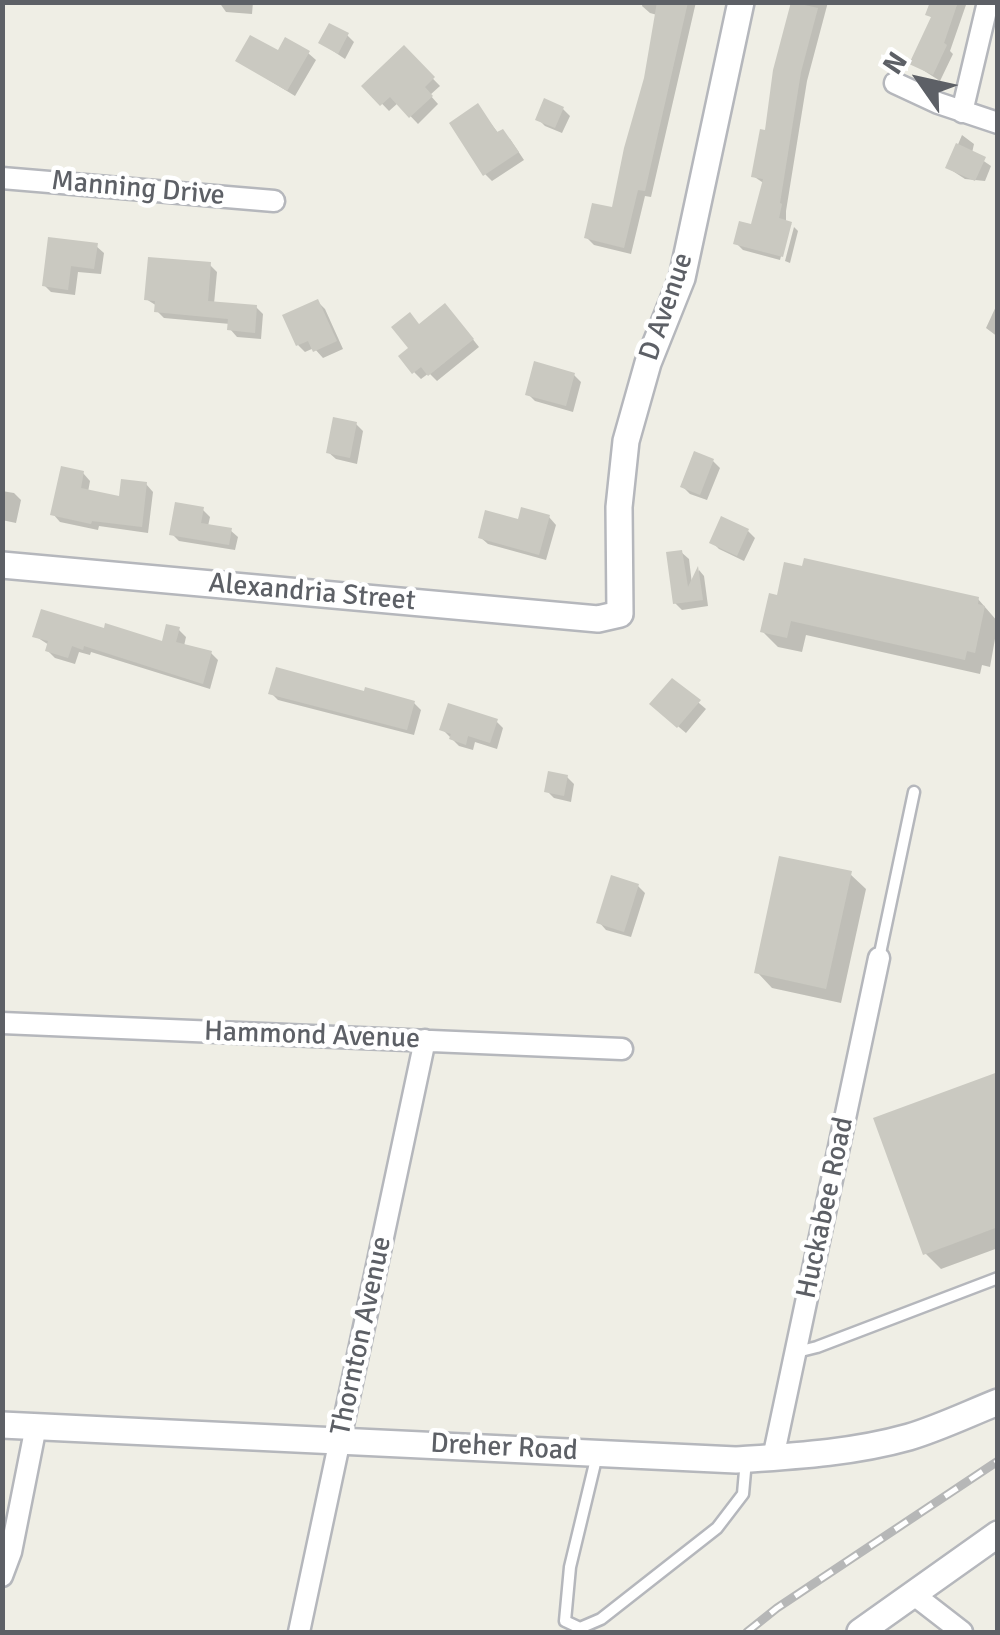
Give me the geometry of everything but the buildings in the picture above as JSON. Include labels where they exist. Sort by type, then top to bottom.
[{"type":"street","name":"D Avenue","points":[[620,614],[619,506],[626,442],[648,363],[682,278],[740,2]]},
{"type":"street","points":[[962,112],[988,2]]},
{"type":"street","points":[[895,83],[962,112],[998,122]]},
{"type":"street","name":"Manning Drive","points":[[2,178],[274,201]]},
{"type":"street","name":"Alexandria Street","points":[[2,565],[598,620],[620,614]]},
{"type":"street","name":"Huckabee Road","points":[[773,1458],[880,958]]},
{"type":"street","name":"Hammond Avenue","points":[[2,1023],[622,1049]]},
{"type":"street","name":"Thornton Avenue","points":[[299,1632],[425,1040]]},
{"type":"street","name":"Dreher Road","points":[[2,1425],[746,1460],[812,1456],[888,1442],[925,1432],[998,1402]]},
{"type":"street","points":[[2,1576],[15,1496],[36,1426]]},
{"type":"street","points":[[860,1632],[998,1534]]},
{"type":"street","points":[[913,1594],[962,1632]]},
{"type":"lane","points":[[880,958],[914,792]]},
{"type":"lane","points":[[796,1352],[998,1278]]},
{"type":"lane","points":[[598,1452],[570,1567],[565,1621],[580,1628],[601,1619],[717,1528],[743,1494],[746,1460]]},
{"type":"railway","points":[[747,1632],[998,1461]]}]
